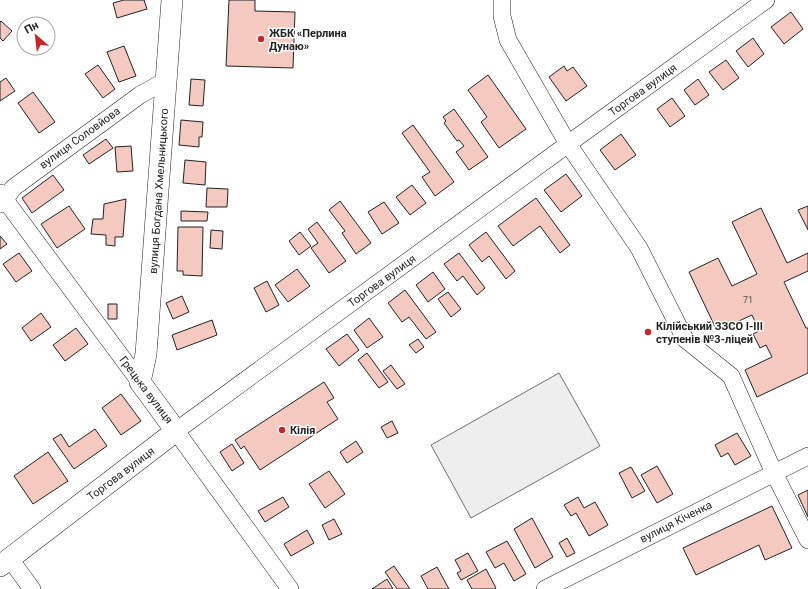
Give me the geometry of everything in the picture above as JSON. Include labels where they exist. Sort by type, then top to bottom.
[{"type":"main road","name":"вулиця Богдана Хмельницького","points":[[140,382],[146,354],[172,0]]},
{"type":"main road","name":"Грецька вулиця","points":[[140,382],[176,431]]},
{"type":"main road","name":"Торгова вулиця","points":[[5,562],[176,431]]},
{"type":"street","points":[[502,0],[502,16],[508,40],[568,144],[640,248],[685,339],[730,376],[774,473],[807,538]]},
{"type":"street","name":"Торгова вулиця","points":[[176,431],[766,0]]},
{"type":"street","name":"вулиця Соловйова","points":[[2,199],[13,188],[140,95],[167,80]]},
{"type":"street","name":"Грецька вулиця","points":[[2,199],[140,382]]},
{"type":"street","name":"Грецька вулиця","points":[[176,431],[290,589]]},
{"type":"street","name":"вулиця Кіченка","points":[[544,589],[808,456]]},
{"type":"street","points":[[5,562],[32,589]]},
{"type":"shaded area","points":[[559,373],[600,446],[471,518],[431,445]]},
{"type":"building","points":[[124,0],[144,0],[147,9],[117,18],[113,3]]},
{"type":"building","name":"ЖБК «Перлина Дунаю»","points":[[229,0],[255,0],[255,11],[295,12],[293,68],[226,66]]},
{"type":"building","points":[[791,12],[803,29],[784,44],[771,27]]},
{"type":"building","points":[[1,21],[12,31],[3,41],[0,38]]},
{"type":"building","points":[[753,38],[764,54],[748,67],[736,51]]},
{"type":"building","points":[[124,46],[136,76],[119,82],[107,52]]},
{"type":"building","points":[[726,60],[739,78],[723,90],[709,72]]},
{"type":"building","points":[[98,65],[115,89],[103,98],[85,74]]},
{"type":"building","points":[[564,66],[567,71],[573,67],[587,86],[566,101],[549,77]]},
{"type":"building","points":[[488,75],[526,129],[499,148],[481,122],[487,117],[468,90]]},
{"type":"building","points":[[6,78],[15,91],[0,101],[0,82]]},
{"type":"building","points":[[191,79],[205,80],[203,106],[189,105]]},
{"type":"building","points":[[698,79],[709,95],[695,105],[684,90]]},
{"type":"building","points":[[33,92],[55,122],[39,133],[18,103]]},
{"type":"building","points":[[672,98],[685,116],[670,127],[657,109]]},
{"type":"building","points":[[454,109],[488,157],[469,170],[456,152],[464,146],[459,140],[457,141],[444,123],[446,121],[443,117]]},
{"type":"building","points":[[181,120],[203,122],[202,137],[199,137],[199,147],[179,145]]},
{"type":"building","points":[[413,125],[454,182],[435,196],[422,177],[430,172],[402,133]]},
{"type":"building","points":[[621,134],[636,155],[615,170],[600,150]]},
{"type":"building","points":[[106,139],[113,148],[89,164],[83,155]]},
{"type":"building","points":[[131,146],[133,171],[117,172],[115,147]]},
{"type":"building","points":[[185,160],[206,162],[205,185],[183,183]]},
{"type":"building","points":[[566,174],[582,196],[561,212],[544,190]]},
{"type":"building","points":[[53,175],[64,190],[32,213],[22,198]]},
{"type":"building","points":[[412,185],[426,203],[410,215],[396,197]]},
{"type":"building","points":[[207,188],[228,189],[227,207],[206,207]]},
{"type":"building","points":[[536,198],[570,245],[560,253],[540,226],[513,246],[498,226]]},
{"type":"building","points":[[126,199],[123,237],[115,237],[115,246],[106,245],[106,235],[91,234],[93,219],[103,219],[104,204]]},
{"type":"building","points":[[340,201],[371,243],[356,254],[342,233],[345,231],[329,210]]},
{"type":"building","points":[[384,202],[399,223],[382,234],[368,212]]},
{"type":"building","points":[[69,206],[85,229],[57,248],[41,224]]},
{"type":"building","points":[[808,206],[808,230],[798,210]]},
{"type":"building","points":[[761,208],[787,263],[808,253],[808,271],[784,282],[806,328],[808,328],[808,373],[757,397],[745,370],[772,357],[766,345],[760,348],[753,334],[759,331],[752,315],[717,331],[689,272],[718,258],[732,286],[757,274],[732,222]]},
{"type":"building","points":[[181,211],[208,212],[207,221],[181,221]]},
{"type":"building","points":[[317,222],[346,261],[329,273],[311,248],[318,243],[308,229]]},
{"type":"building","points":[[178,227],[203,227],[202,276],[183,275],[183,271],[177,271]]},
{"type":"building","points":[[211,230],[223,231],[222,249],[210,248]]},
{"type":"building","points":[[300,232],[311,246],[299,255],[289,241]]},
{"type":"building","points":[[486,232],[515,271],[506,279],[489,256],[482,262],[469,245]]},
{"type":"building","points":[[0,236],[7,244],[0,249]]},
{"type":"building","points":[[19,253],[32,271],[16,282],[3,264]]},
{"type":"building","points":[[459,253],[485,288],[477,295],[463,276],[457,281],[444,264]]},
{"type":"building","points":[[297,269],[310,286],[288,302],[275,285]]},
{"type":"building","points":[[433,272],[445,289],[428,302],[416,285]]},
{"type":"building","points":[[267,281],[279,305],[266,312],[254,288]]},
{"type":"building","points":[[405,290],[436,332],[426,339],[409,317],[402,322],[388,303]]},
{"type":"building","points":[[448,292],[461,309],[451,317],[438,299]]},
{"type":"building","points":[[182,296],[189,312],[173,319],[166,303]]},
{"type":"building","points":[[108,304],[117,304],[117,319],[108,319]]},
{"type":"building","points":[[41,313],[51,327],[31,341],[22,328]]},
{"type":"building","points":[[369,318],[383,337],[367,348],[354,330]]},
{"type":"building","points":[[212,320],[217,335],[177,350],[172,335]]},
{"type":"building","points":[[76,328],[88,344],[65,361],[53,345]]},
{"type":"building","points":[[347,334],[359,350],[339,366],[326,349]]},
{"type":"building","points":[[418,339],[424,347],[416,353],[409,345]]},
{"type":"building","points":[[367,353],[388,382],[379,388],[358,360]]},
{"type":"building","points":[[391,365],[405,384],[397,389],[383,371]]},
{"type":"building","points":[[324,382],[334,398],[327,402],[338,419],[260,470],[244,446],[241,449],[235,440]]},
{"type":"building","points":[[121,394],[141,421],[121,435],[102,408]]},
{"type":"building","points":[[392,421],[398,433],[387,438],[381,427]]},
{"type":"building","points":[[95,429],[107,446],[74,469],[53,439],[61,434],[69,447]]},
{"type":"building","points":[[737,433],[751,456],[735,465],[728,453],[721,457],[715,445]]},
{"type":"building","points":[[356,441],[363,452],[347,463],[340,452]]},
{"type":"building","points":[[232,444],[244,463],[232,471],[220,452]]},
{"type":"building","points":[[48,452],[68,481],[33,504],[14,476]]},
{"type":"building","points":[[657,466],[673,494],[657,503],[641,475]]},
{"type":"building","points":[[631,467],[645,491],[632,498],[619,473]]},
{"type":"building","points":[[329,471],[345,494],[325,508],[309,484]]},
{"type":"building","points":[[808,490],[808,517],[798,495]]},
{"type":"building","points":[[283,497],[289,507],[265,522],[258,511]]},
{"type":"building","points":[[578,497],[584,508],[595,502],[608,525],[589,536],[576,513],[571,516],[564,505]]},
{"type":"building","points":[[772,506],[792,548],[765,560],[759,545],[696,575],[683,548]]},
{"type":"building","points":[[532,518],[553,557],[535,568],[514,529]]},
{"type":"building","points":[[334,519],[342,534],[329,540],[322,525]]},
{"type":"building","points":[[307,530],[314,543],[291,556],[284,544]]},
{"type":"building","points":[[567,538],[575,553],[567,557],[559,543]]},
{"type":"building","points":[[507,541],[526,574],[514,581],[504,563],[495,568],[486,552]]},
{"type":"building","points":[[468,553],[478,571],[461,580],[457,573],[461,571],[455,560]]},
{"type":"building","points":[[394,566],[410,589],[397,589],[385,572]]},
{"type":"building","points":[[437,567],[449,589],[428,589],[421,576]]},
{"type":"building","points":[[486,569],[496,588],[472,589],[467,580]]},
{"type":"building","points":[[387,579],[393,589],[372,589]]},
{"type":"place","name":"ЖБК «Перлина Дунаю»","points":[[261,39]]},
{"type":"place","name":"Кілійський ЗЗСО І-ІІІ ступенів №3-ліцей","points":[[648,332]]},
{"type":"place","name":"Кілія","points":[[282,430]]}]
